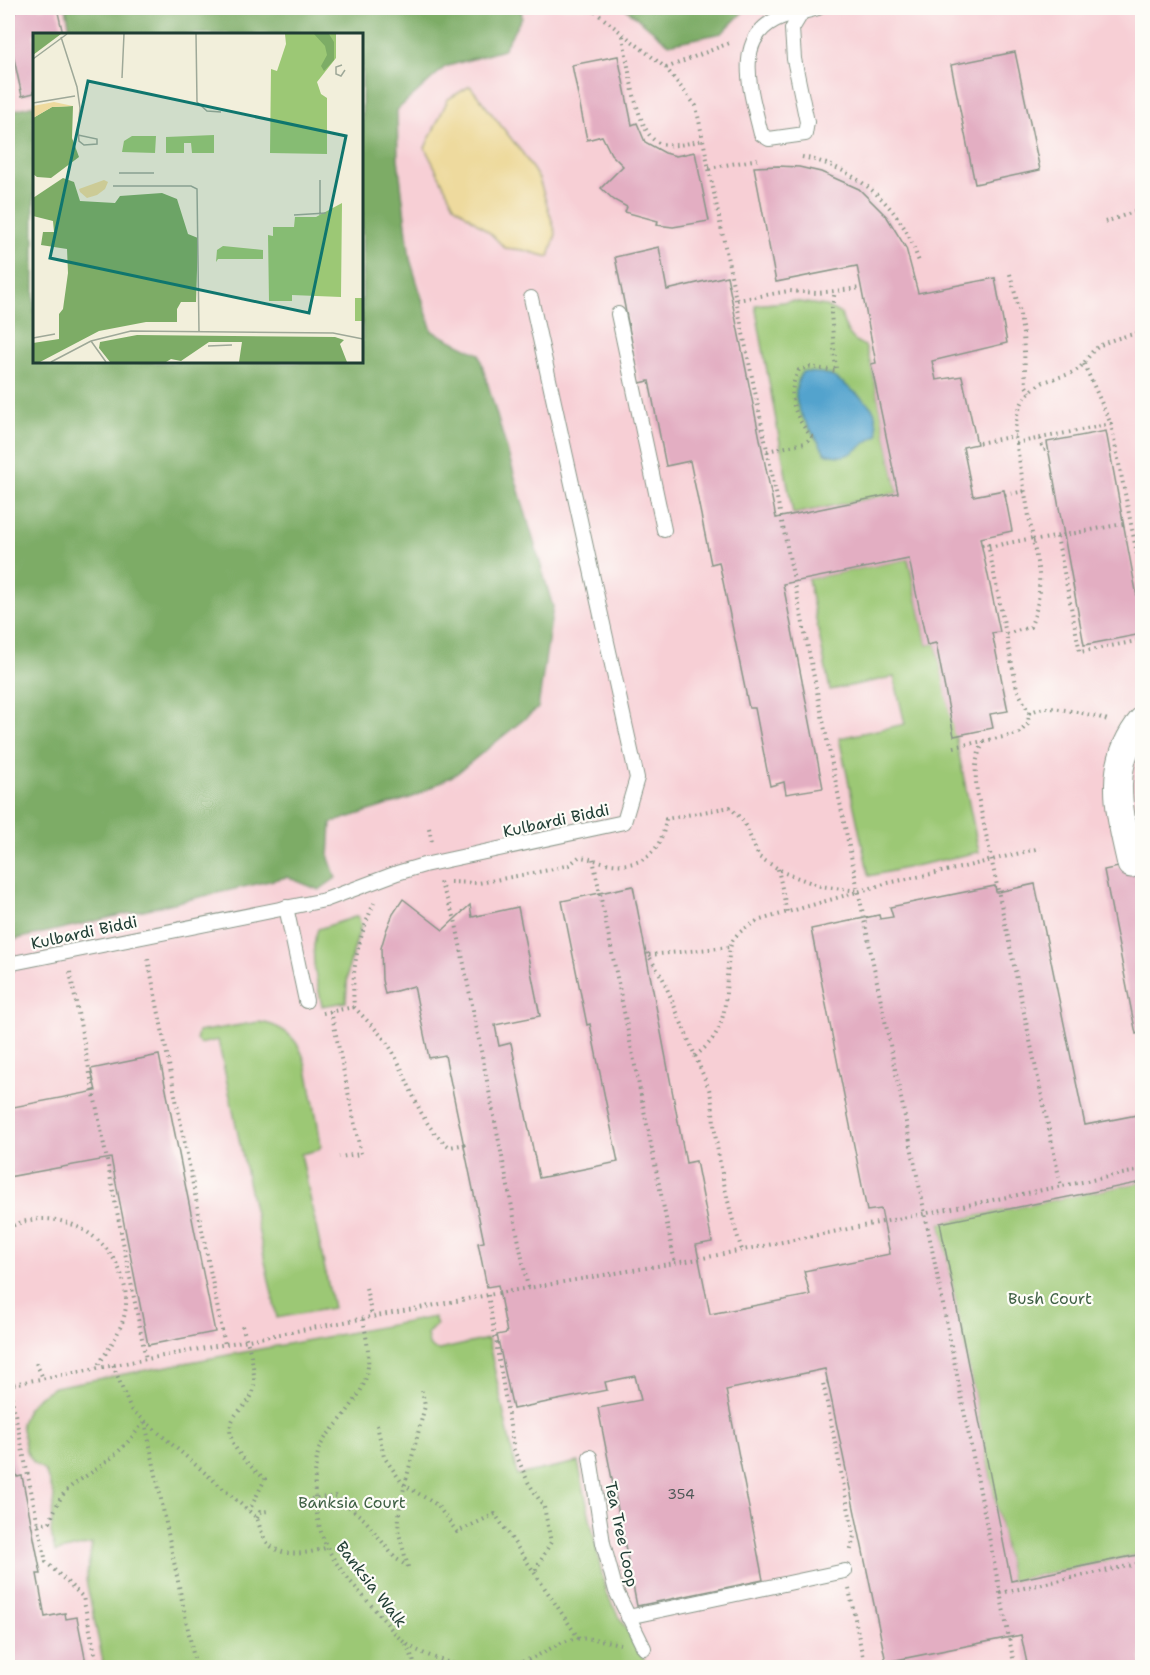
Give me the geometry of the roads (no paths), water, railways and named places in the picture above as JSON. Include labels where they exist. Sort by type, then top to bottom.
[{"type":"street","points":[[1131,864],[1118,801],[1118,779],[1127,750],[1138,728]]},
{"type":"lane","points":[[801,14],[792,29],[794,59],[807,122],[805,134],[770,139],[761,134],[750,84],[748,60],[754,40],[766,26],[783,17],[818,8]]},
{"type":"lane","name":"Kulbardi Biddi","points":[[8,964],[325,900],[424,865],[624,822],[637,778],[531,298]]},
{"type":"lane","points":[[618,314],[664,530]]},
{"type":"lane","points":[[286,907],[306,1000]]},
{"type":"lane","name":"Tea Tree Loop","points":[[590,1457],[603,1543],[615,1591],[644,1648]]},
{"type":"lane","points":[[628,1617],[845,1571]]},
{"type":"water","points":[[802,372],[831,376],[859,396],[874,411],[878,435],[848,455],[834,456],[825,453],[797,405],[797,384]]},
{"type":"park label","name":"Bush Court","points":[[1050,1298]]},
{"type":"park label","name":"Banksia Court","points":[[352,1502]]}]
